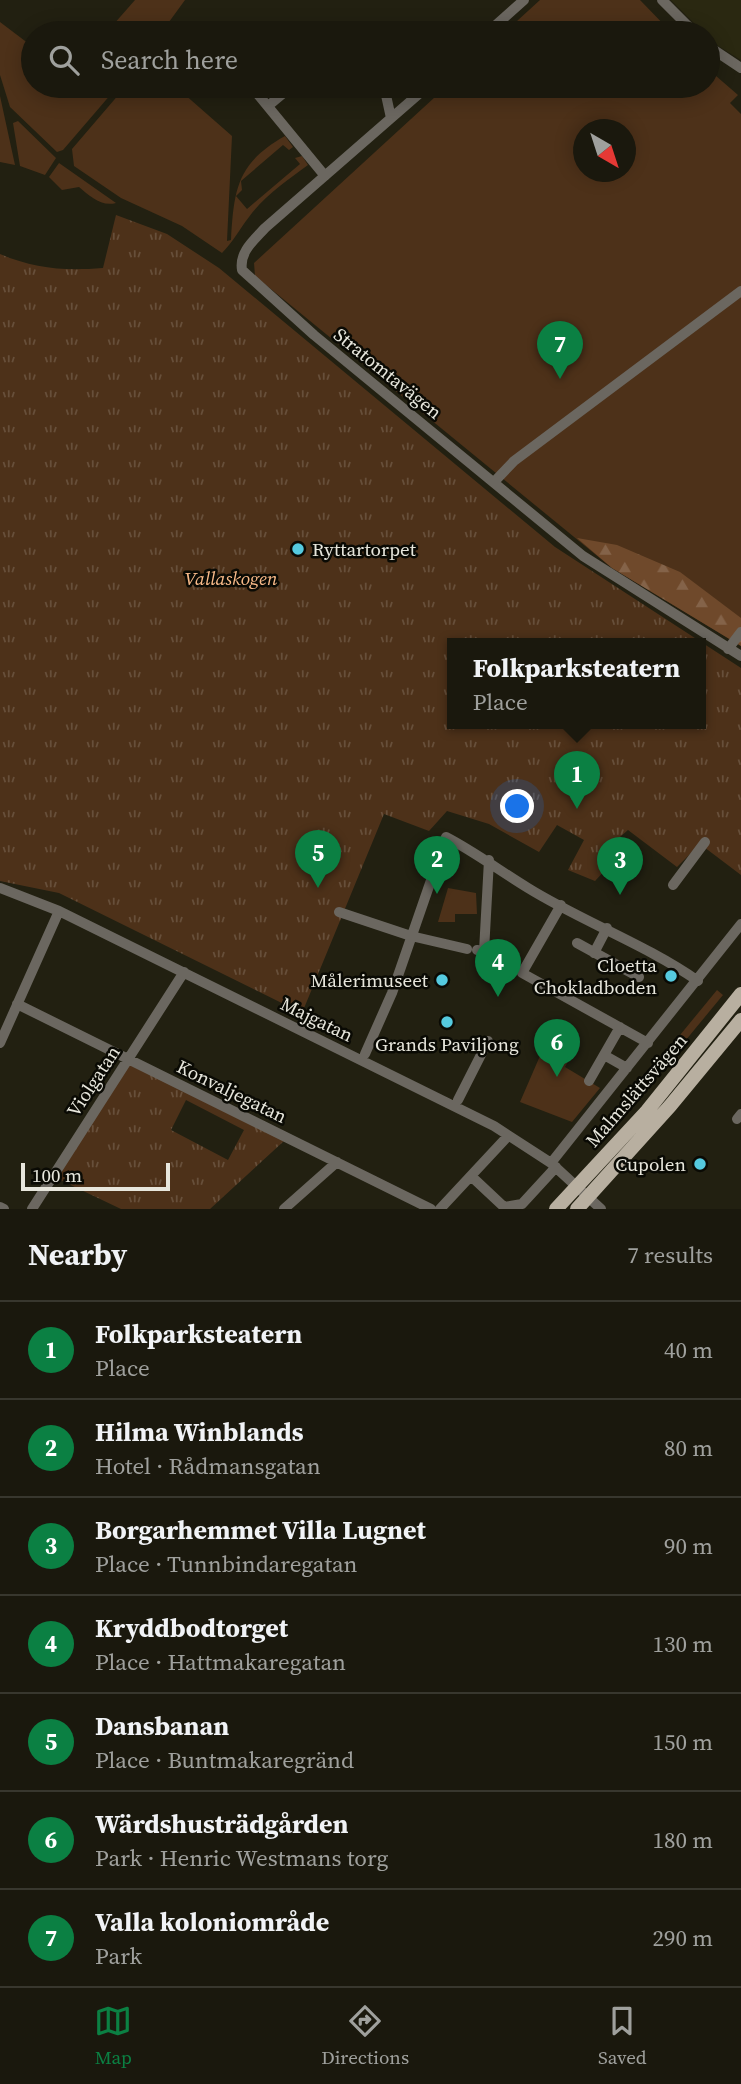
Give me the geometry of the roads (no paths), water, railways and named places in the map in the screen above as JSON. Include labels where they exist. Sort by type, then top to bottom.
[{"type":"main road","name":"Malmslättsvägen","points":[[556,1209],[647,1111],[741,994]]},
{"type":"main road","name":"Malmslättsvägen","points":[[578,1209],[741,1020]]},
{"type":"street","points":[[500,21],[524,0]]},
{"type":"street","points":[[662,0],[683,21]]},
{"type":"street","points":[[720,54],[741,68]]},
{"type":"street","points":[[261,98],[325,176]]},
{"type":"street","points":[[268,106],[278,98]]},
{"type":"street","points":[[387,98],[391,118]]},
{"type":"street","name":"Stratomtavägen","points":[[414,98],[254,239],[242,258],[242,270],[314,335],[610,575],[736,653]]},
{"type":"street","points":[[494,482],[514,461],[741,291]]},
{"type":"street","points":[[736,653],[741,632]]},
{"type":"street","points":[[365,1054],[392,993],[446,836],[489,860],[529,888],[654,952],[698,981]]},
{"type":"street","points":[[673,885],[705,842]]},
{"type":"street","points":[[339,912],[411,936],[476,950],[489,860]]},
{"type":"street","name":"Majgatan","points":[[0,888],[58,911],[494,1126],[554,1165],[601,1209]]},
{"type":"street","points":[[561,905],[522,972],[648,1043]]},
{"type":"street","points":[[0,1043],[58,911]]},
{"type":"street","points":[[471,1176],[504,1207],[522,1207],[741,924]]},
{"type":"street","points":[[594,953],[607,928]]},
{"type":"street","points":[[577,943],[639,977]]},
{"type":"street","name":"Violgatan","points":[[32,1209],[184,972]]},
{"type":"street","name":"Konvaljegatan","points":[[17,1004],[431,1209]]},
{"type":"street","points":[[589,1080],[620,1027]]},
{"type":"street","points":[[458,1100],[488,1041]]},
{"type":"street","points":[[604,1055],[627,1068]]},
{"type":"street","points":[[440,1209],[508,1136]]},
{"type":"street","points":[[284,1209],[337,1162]]},
{"type":"place","name":"Valla koloniområde","points":[[560,379]]},
{"type":"place","name":"Ryttartorpet","points":[[298,549]]},
{"type":"place","name":"Folkparksteatern","points":[[577,809]]},
{"type":"place","name":"Dansbanan","points":[[318,888]]},
{"type":"place","name":"Hilma Winblands","points":[[437,894]]},
{"type":"place","name":"Borgarhemmet Villa Lugnet","points":[[620,895]]},
{"type":"place","name":"Cloetta Chokladboden","points":[[671,976]]},
{"type":"place","name":"Målerimuseet","points":[[442,980]]},
{"type":"place","name":"Kryddbodtorget","points":[[498,997]]},
{"type":"place","name":"Grands Paviljong","points":[[447,1022]]},
{"type":"place","name":"Wärdshusträdgården","points":[[557,1077]]},
{"type":"place","name":"Cupolen","points":[[700,1164]]},
{"type":"park label","name":"Vallaskogen","points":[[231,578]]}]
